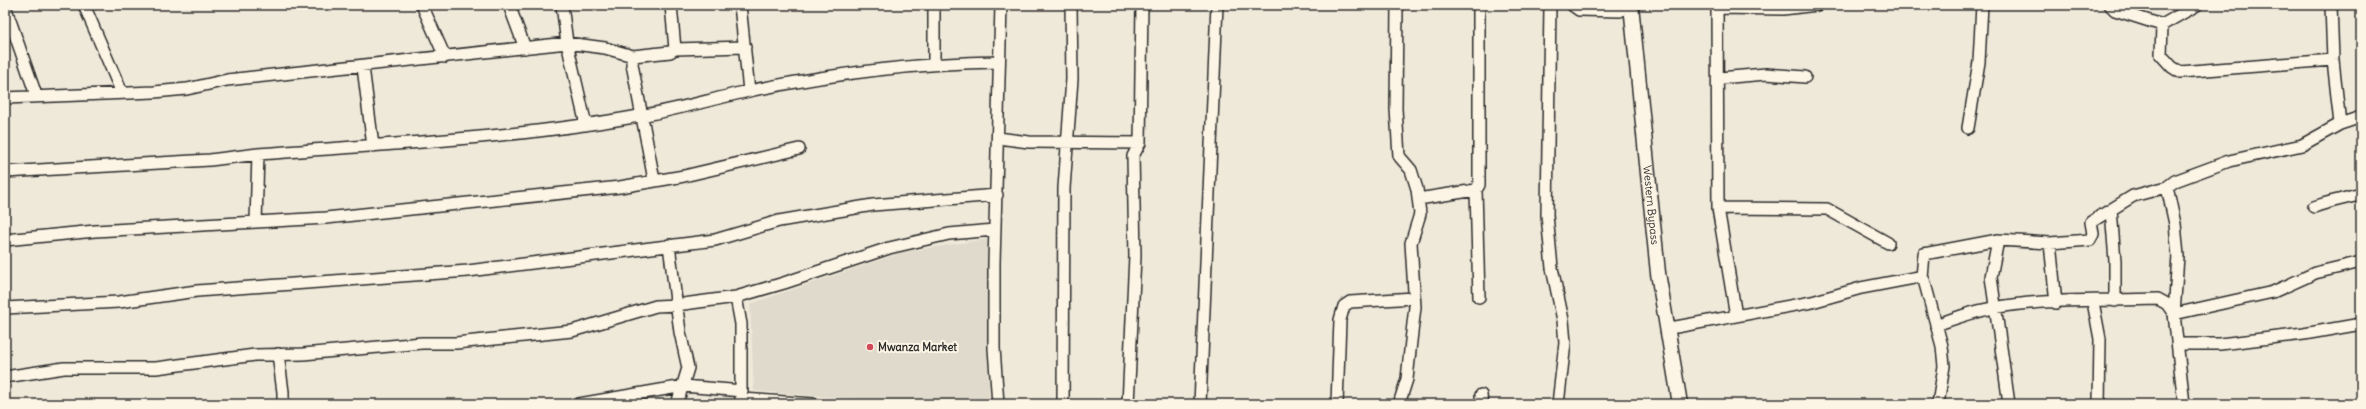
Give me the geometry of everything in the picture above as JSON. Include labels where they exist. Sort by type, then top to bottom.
[{"type":"main road","name":"Western Bypass","points":[[1626,8],[1658,273],[1680,404]]},
{"type":"street","points":[[84,5],[122,94]]},
{"type":"street","points":[[422,5],[445,57]]},
{"type":"street","points":[[509,5],[525,48]]},
{"type":"street","points":[[562,5],[567,44],[586,125]]},
{"type":"street","points":[[671,5],[675,50]]},
{"type":"street","points":[[740,5],[749,91]]},
{"type":"street","points":[[934,5],[934,64]]},
{"type":"street","points":[[998,404],[994,348],[994,230],[997,195],[998,62],[1001,5]]},
{"type":"street","points":[[1063,404],[1064,188],[1072,79],[1071,5]]},
{"type":"street","points":[[1128,404],[1135,256],[1133,156],[1140,143],[1142,5]]},
{"type":"street","points":[[1200,404],[1217,5]]},
{"type":"street","points":[[1397,5],[1396,109],[1399,156],[1411,170],[1420,214],[1411,243],[1414,298],[1407,379],[1398,404]]},
{"type":"street","points":[[1479,5],[1479,185],[1476,190],[1479,297]]},
{"type":"street","points":[[1550,5],[1547,215],[1552,268],[1563,320],[1565,342],[1558,404]]},
{"type":"street","points":[[1572,5],[1579,10],[1626,8]]},
{"type":"street","points":[[1736,316],[1718,208],[1718,7],[1783,9],[1818,5]]},
{"type":"street","points":[[1968,128],[1979,62],[1982,5]]},
{"type":"street","points":[[2110,5],[2115,10],[2162,25],[2197,5]]},
{"type":"street","points":[[2332,5],[2332,60],[2340,124]]},
{"type":"street","points":[[5,6],[36,95]]},
{"type":"street","points":[[2162,25],[2161,55],[2172,67],[2180,72],[2332,60]]},
{"type":"street","points":[[5,98],[36,95],[122,94],[187,89],[227,80],[363,67],[567,44],[605,48],[633,56],[670,52],[675,50],[745,47]]},
{"type":"street","points":[[633,56],[632,64],[654,180]]},
{"type":"street","points":[[5,172],[210,160],[258,154],[373,146],[586,125],[641,116],[749,91],[882,69],[934,64],[998,62]]},
{"type":"street","points":[[363,67],[373,146]]},
{"type":"street","points":[[1719,78],[1766,74],[1805,77]]},
{"type":"street","points":[[1938,404],[1944,366],[1942,346],[1930,300],[1922,278],[1924,254],[1998,240],[2050,243],[2090,240],[2093,234],[2091,222],[2133,196],[2168,187],[2175,182],[2229,161],[2302,146],[2340,124],[2361,117]]},
{"type":"street","points":[[998,138],[1029,142],[1140,143]]},
{"type":"street","points":[[5,240],[95,231],[326,218],[620,187],[734,165],[799,149]]},
{"type":"street","points":[[256,222],[258,154]]},
{"type":"street","points":[[2168,187],[2175,224],[2178,256],[2174,314],[2184,404]]},
{"type":"street","points":[[1418,199],[1476,190]]},
{"type":"street","points":[[2314,207],[2334,200],[2340,200],[2361,194]]},
{"type":"street","points":[[5,308],[119,302],[197,291],[468,271],[632,252],[669,245],[715,240],[779,221],[813,214],[888,203],[997,195]]},
{"type":"street","points":[[1718,208],[1827,210],[1888,243]]},
{"type":"street","points":[[2111,210],[2115,261],[2115,301]]},
{"type":"street","points":[[5,377],[64,368],[156,368],[218,359],[278,354],[303,354],[422,343],[456,343],[572,331],[656,306],[676,305],[736,297],[784,283],[889,248],[949,234],[994,230]]},
{"type":"street","points":[[1998,240],[1991,277],[2009,404]]},
{"type":"street","points":[[2050,243],[2056,303]]},
{"type":"street","points":[[669,245],[676,305],[688,368],[684,386],[677,404]]},
{"type":"street","points":[[2174,314],[2273,292],[2315,273],[2361,262]]},
{"type":"street","points":[[1676,327],[1812,302],[1906,278],[1922,278]]},
{"type":"street","points":[[736,297],[741,324],[742,398]]},
{"type":"street","points":[[1338,404],[1340,320],[1344,306],[1350,302],[1414,298]]},
{"type":"street","points":[[1936,325],[1966,314],[1995,308],[2056,303],[2158,299],[2167,304],[2174,314]]},
{"type":"street","points":[[2093,302],[2100,339],[2098,386],[2099,404]]},
{"type":"street","points":[[2178,344],[2228,343],[2304,334],[2361,324]]},
{"type":"street","points":[[278,354],[283,404]]},
{"type":"street","points":[[585,403],[684,386],[742,398],[814,404]]},
{"type":"shaded area","name":"Mwanza Market","points":[[987,239],[989,404],[918,404],[754,391],[750,304],[903,252]]},
{"type":"place","name":"Mwanza Market","points":[[870,347]]}]
